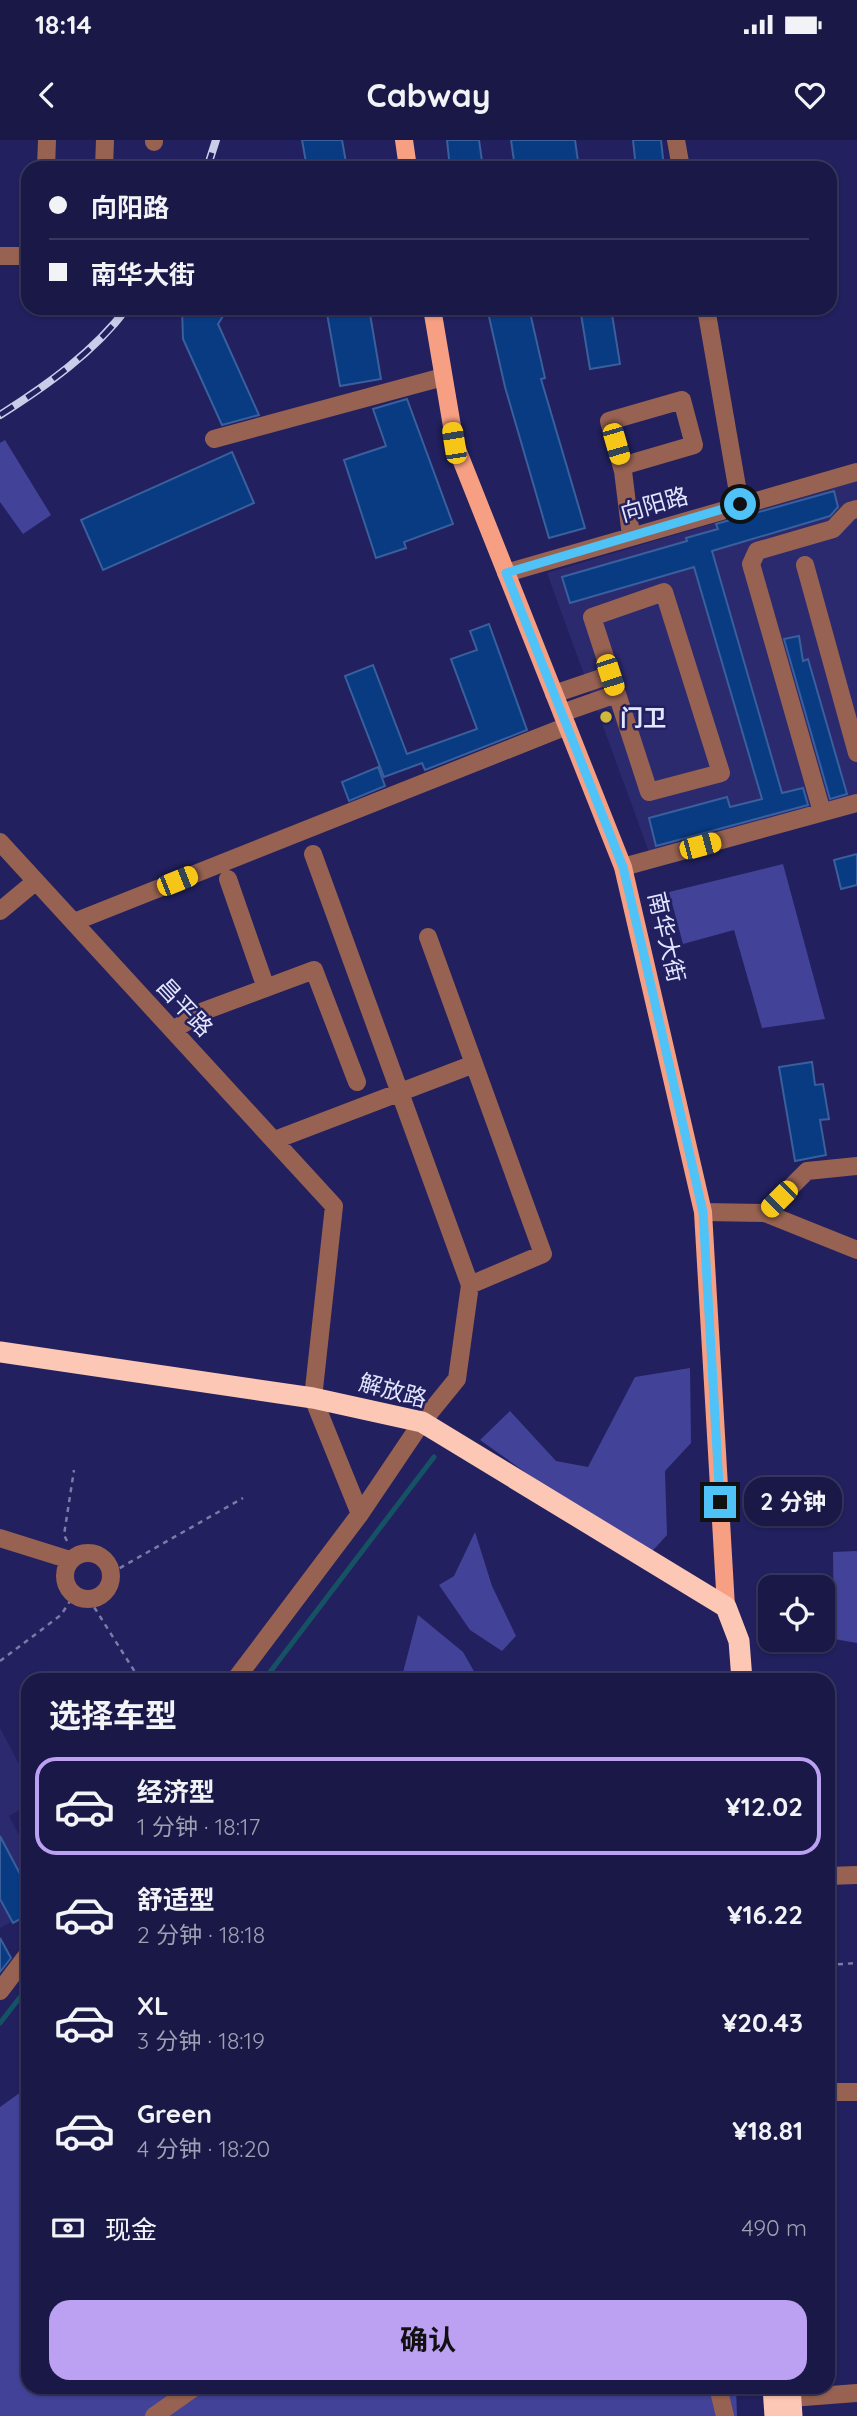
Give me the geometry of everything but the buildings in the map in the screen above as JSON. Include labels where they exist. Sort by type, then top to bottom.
[{"type":"highway","name":"解放路","points":[[0,1352],[313,1398],[422,1422],[726,1607]]},
{"type":"highway","name":"南华大街","points":[[726,1607],[728,1673]]},
{"type":"highway","name":"南华大街","points":[[726,1607],[739,1641],[741,1673]]},
{"type":"main road","points":[[404,140],[407,161]]},
{"type":"main road","name":"南华大街","points":[[433,315],[454,443],[623,867],[703,1212],[726,1607]]},
{"type":"street","points":[[46,161],[47,140]]},
{"type":"street","points":[[104,161],[105,140]]},
{"type":"street","points":[[677,140],[680,161]]},
{"type":"street","points":[[0,256],[21,256]]},
{"type":"street","points":[[707,315],[740,504]]},
{"type":"street","points":[[214,439],[443,377]]},
{"type":"street","points":[[622,466],[694,445],[682,400],[610,421],[622,466],[631,536]]},
{"type":"street","name":"向阳路","points":[[506,573],[857,472]]},
{"type":"street","points":[[822,812],[751,564],[757,551],[833,529],[850,511],[857,509]]},
{"type":"street","points":[[805,565],[857,753]]},
{"type":"street","points":[[664,592],[721,773],[649,792],[610,675],[592,617],[664,592]]},
{"type":"street","points":[[554,694],[610,675]]},
{"type":"street","points":[[74,922],[565,719],[616,694]]},
{"type":"street","points":[[623,867],[857,803]]},
{"type":"street","name":"昌平路","points":[[0,842],[334,1206],[313,1398]]},
{"type":"street","points":[[240,1673],[360,1514],[422,1422],[457,1379],[470,1285],[313,854]]},
{"type":"street","points":[[228,879],[266,988]]},
{"type":"street","points":[[0,911],[36,881]]},
{"type":"street","points":[[428,937],[543,1254],[470,1285]]},
{"type":"street","points":[[173,1030],[204,1011],[314,970],[357,1082]]},
{"type":"street","points":[[275,1140],[474,1064]]},
{"type":"street","points":[[765,1213],[807,1171],[857,1166]]},
{"type":"street","points":[[703,1212],[765,1213],[857,1250]]},
{"type":"street","points":[[313,1398],[360,1514]]},
{"type":"street","points":[[0,1538],[73,1558]]},
{"type":"street","points":[[84,1553],[99,1555],[109,1566],[111,1573],[108,1588],[82,1597],[65,1583],[64,1575],[73,1558],[84,1553]]},
{"type":"street","points":[[835,1876],[857,1875]]},
{"type":"street","points":[[0,1991],[21,1963]]},
{"type":"street","points":[[835,2092],[857,2092]]},
{"type":"street","points":[[783,2401],[857,2393]]},
{"type":"street","points":[[154,2416],[185,2394]]},
{"type":"street","points":[[720,2394],[725,2416]]},
{"type":"path","points":[[73,1558],[64,1535],[74,1470]]},
{"type":"path","points":[[111,1573],[243,1498]]},
{"type":"path","points":[[0,1661],[82,1597],[136,1673]]},
{"type":"path","points":[[835,1965],[857,1963]]},
{"type":"shaded area","points":[[5,440],[51,515],[23,534],[0,502],[0,443]]},
{"type":"shaded area","points":[[857,481],[857,795],[649,852],[547,573]]},
{"type":"shaded area","points":[[783,864],[825,1019],[762,1028],[734,930],[683,944],[669,892]]},
{"type":"shaded area","points":[[690,1368],[691,1443],[665,1471],[667,1535],[646,1558],[480,1440],[510,1411],[556,1461],[588,1467],[635,1377]]},
{"type":"shaded area","points":[[475,1532],[492,1586],[516,1636],[502,1651],[470,1630],[439,1585],[454,1576]]},
{"type":"shaded area","points":[[857,1551],[857,1643],[835,1639],[833,1552]]},
{"type":"shaded area","points":[[418,1615],[463,1652],[475,1673],[403,1673]]},
{"type":"shaded area","points":[[0,1728],[21,1768],[21,1809],[9,1816],[21,1839],[21,1917],[0,1928]]},
{"type":"shaded area","points":[[21,2092],[21,2394],[736,2394],[737,2416],[0,2416],[0,2107]]},
{"type":"waterway","points":[[269,1673],[434,1457]]},
{"type":"waterway","points":[[0,2023],[21,1996]]},
{"type":"railway","points":[[209,161],[216,140]]},
{"type":"railway","points":[[0,415],[84,354],[121,315]]},
{"type":"place","name":"门卫","points":[[606,717]]},
{"type":"route","points":[[720,1502],[703,1212],[643,951],[623,867],[506,573],[740,504]]}]
